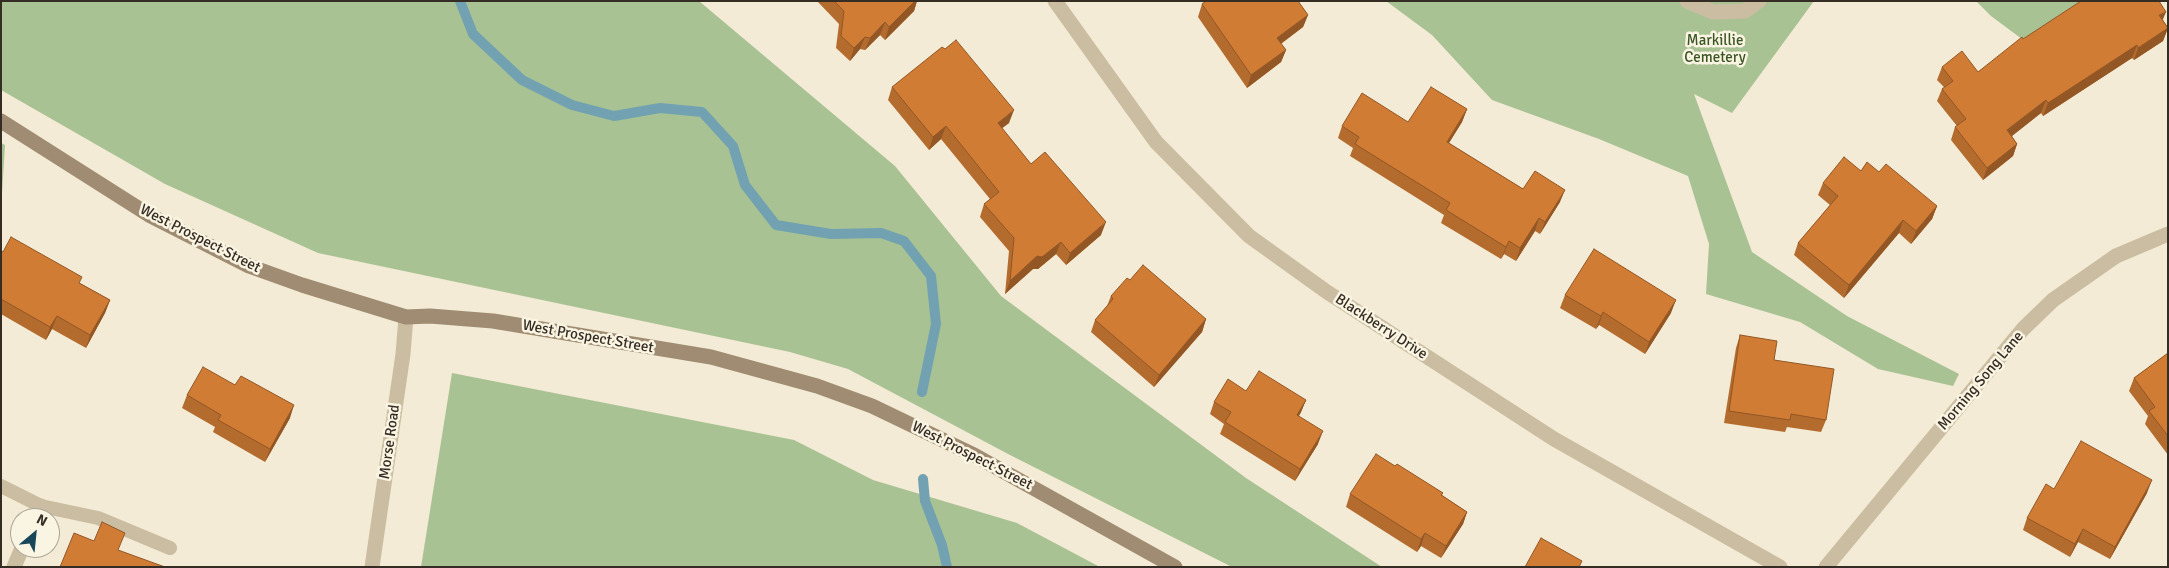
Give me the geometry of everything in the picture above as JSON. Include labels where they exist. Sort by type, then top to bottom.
[{"type":"street","name":"Blackberry Drive","points":[[1055,1],[1156,142],[1249,236],[1327,292],[1554,439],[1780,567]]},
{"type":"street","points":[[1688,1],[1713,12],[1745,11],[1759,1]]},
{"type":"street","name":"West Prospect Street","points":[[1,121],[149,215],[249,266],[302,285],[406,317],[430,316],[493,321],[531,327],[711,358],[817,386],[872,406],[974,455],[1175,567]]},
{"type":"street","name":"Morning Song Lane","points":[[1826,567],[2023,330],[2053,300],[2116,256],[2168,234]]},
{"type":"street","name":"Morse Road","points":[[372,567],[406,317]]},
{"type":"lane","points":[[1,486],[32,508]]},
{"type":"lane","points":[[60,514],[98,518],[170,548]]},
{"type":"green space","points":[[1,1],[699,1],[895,166],[1001,296],[1246,478],[1382,567],[1232,567],[1010,455],[848,369],[790,352],[318,253],[165,184],[1,90]]},
{"type":"green space","name":"Markillie Cemetery","points":[[1386,1],[1814,1],[1732,113],[1694,94],[1752,252],[1847,316],[1959,374],[1953,386],[1878,369],[1800,322],[1706,294],[1709,244],[1688,176],[1599,139],[1492,100],[1432,35]]},
{"type":"green space","points":[[1976,1],[2092,1],[2030,45],[1991,16]]},
{"type":"green space","points":[[1,143],[5,145],[1,210]]},
{"type":"green space","points":[[452,373],[794,440],[873,480],[1017,523],[1100,567],[421,567]]},
{"type":"building","points":[[834,1],[915,1],[889,27],[885,22],[870,38],[865,37],[854,48],[841,36],[844,11]]},
{"type":"building","points":[[1206,1],[1298,1],[1308,15],[1277,38],[1286,50],[1251,75],[1202,4]]},
{"type":"building","points":[[2081,1],[2159,1],[2166,12],[2159,15],[2168,28],[2138,48],[2137,45],[2048,103],[2046,100],[2007,130],[2017,144],[1987,168],[1955,127],[1966,119],[1942,89],[1953,81],[1942,67],[1962,51],[1978,72],[2022,37],[2023,39]]},
{"type":"building","points":[[956,40],[1014,110],[998,123],[1031,164],[1045,152],[1106,222],[1070,253],[1061,242],[1042,257],[1037,256],[1010,281],[1014,238],[984,204],[999,192],[946,126],[933,137],[892,87],[942,47],[945,49]]},
{"type":"building","points":[[1431,87],[1467,109],[1447,142],[1523,189],[1535,171],[1565,190],[1545,222],[1539,218],[1520,248],[1509,241],[1506,247],[1446,210],[1450,203],[1355,144],[1359,137],[1342,126],[1362,93],[1408,122]]},
{"type":"building","points":[[1844,157],[1861,171],[1867,162],[1879,172],[1886,164],[1937,206],[1916,231],[1903,220],[1849,285],[1798,243],[1838,196],[1823,183]]},
{"type":"building","points":[[11,237],[82,277],[79,283],[110,300],[90,335],[57,316],[50,327],[1,299],[1,251],[3,252]]},
{"type":"building","points":[[1594,249],[1676,300],[1649,342],[1603,312],[1601,316],[1565,295]]},
{"type":"building","points":[[1143,265],[1206,319],[1159,375],[1095,320],[1113,299],[1111,296],[1127,278],[1130,280]]},
{"type":"building","points":[[1740,335],[1777,341],[1774,360],[1834,369],[1826,420],[1791,414],[1790,420],[1729,411]]},
{"type":"building","points":[[2168,353],[2168,436],[2149,411],[2155,407],[2134,378]]},
{"type":"building","points":[[203,367],[235,385],[241,376],[294,405],[270,449],[218,420],[221,415],[187,395]]},
{"type":"building","points":[[1259,371],[1306,400],[1297,415],[1323,431],[1300,469],[1225,422],[1231,412],[1214,402],[1228,379],[1246,391]]},
{"type":"building","points":[[2081,441],[2152,480],[2115,547],[2083,529],[2075,544],[2027,518],[2046,484],[2054,489]]},
{"type":"building","points":[[1376,454],[1395,466],[1397,464],[1443,493],[1441,495],[1467,512],[1446,546],[1425,533],[1421,539],[1350,494]]},
{"type":"building","points":[[102,522],[125,533],[118,550],[165,567],[60,567],[74,533],[94,541]]},
{"type":"building","points":[[1541,538],[1582,561],[1579,567],[1525,567]]},
{"type":"waterway","points":[[460,1],[473,34],[522,80],[572,105],[614,116],[660,108],[702,112],[733,146],[745,185],[776,225],[831,234],[881,233],[904,241],[931,276],[936,324],[922,392]]},
{"type":"waterway","points":[[923,479],[925,501],[942,545],[947,567]]}]
